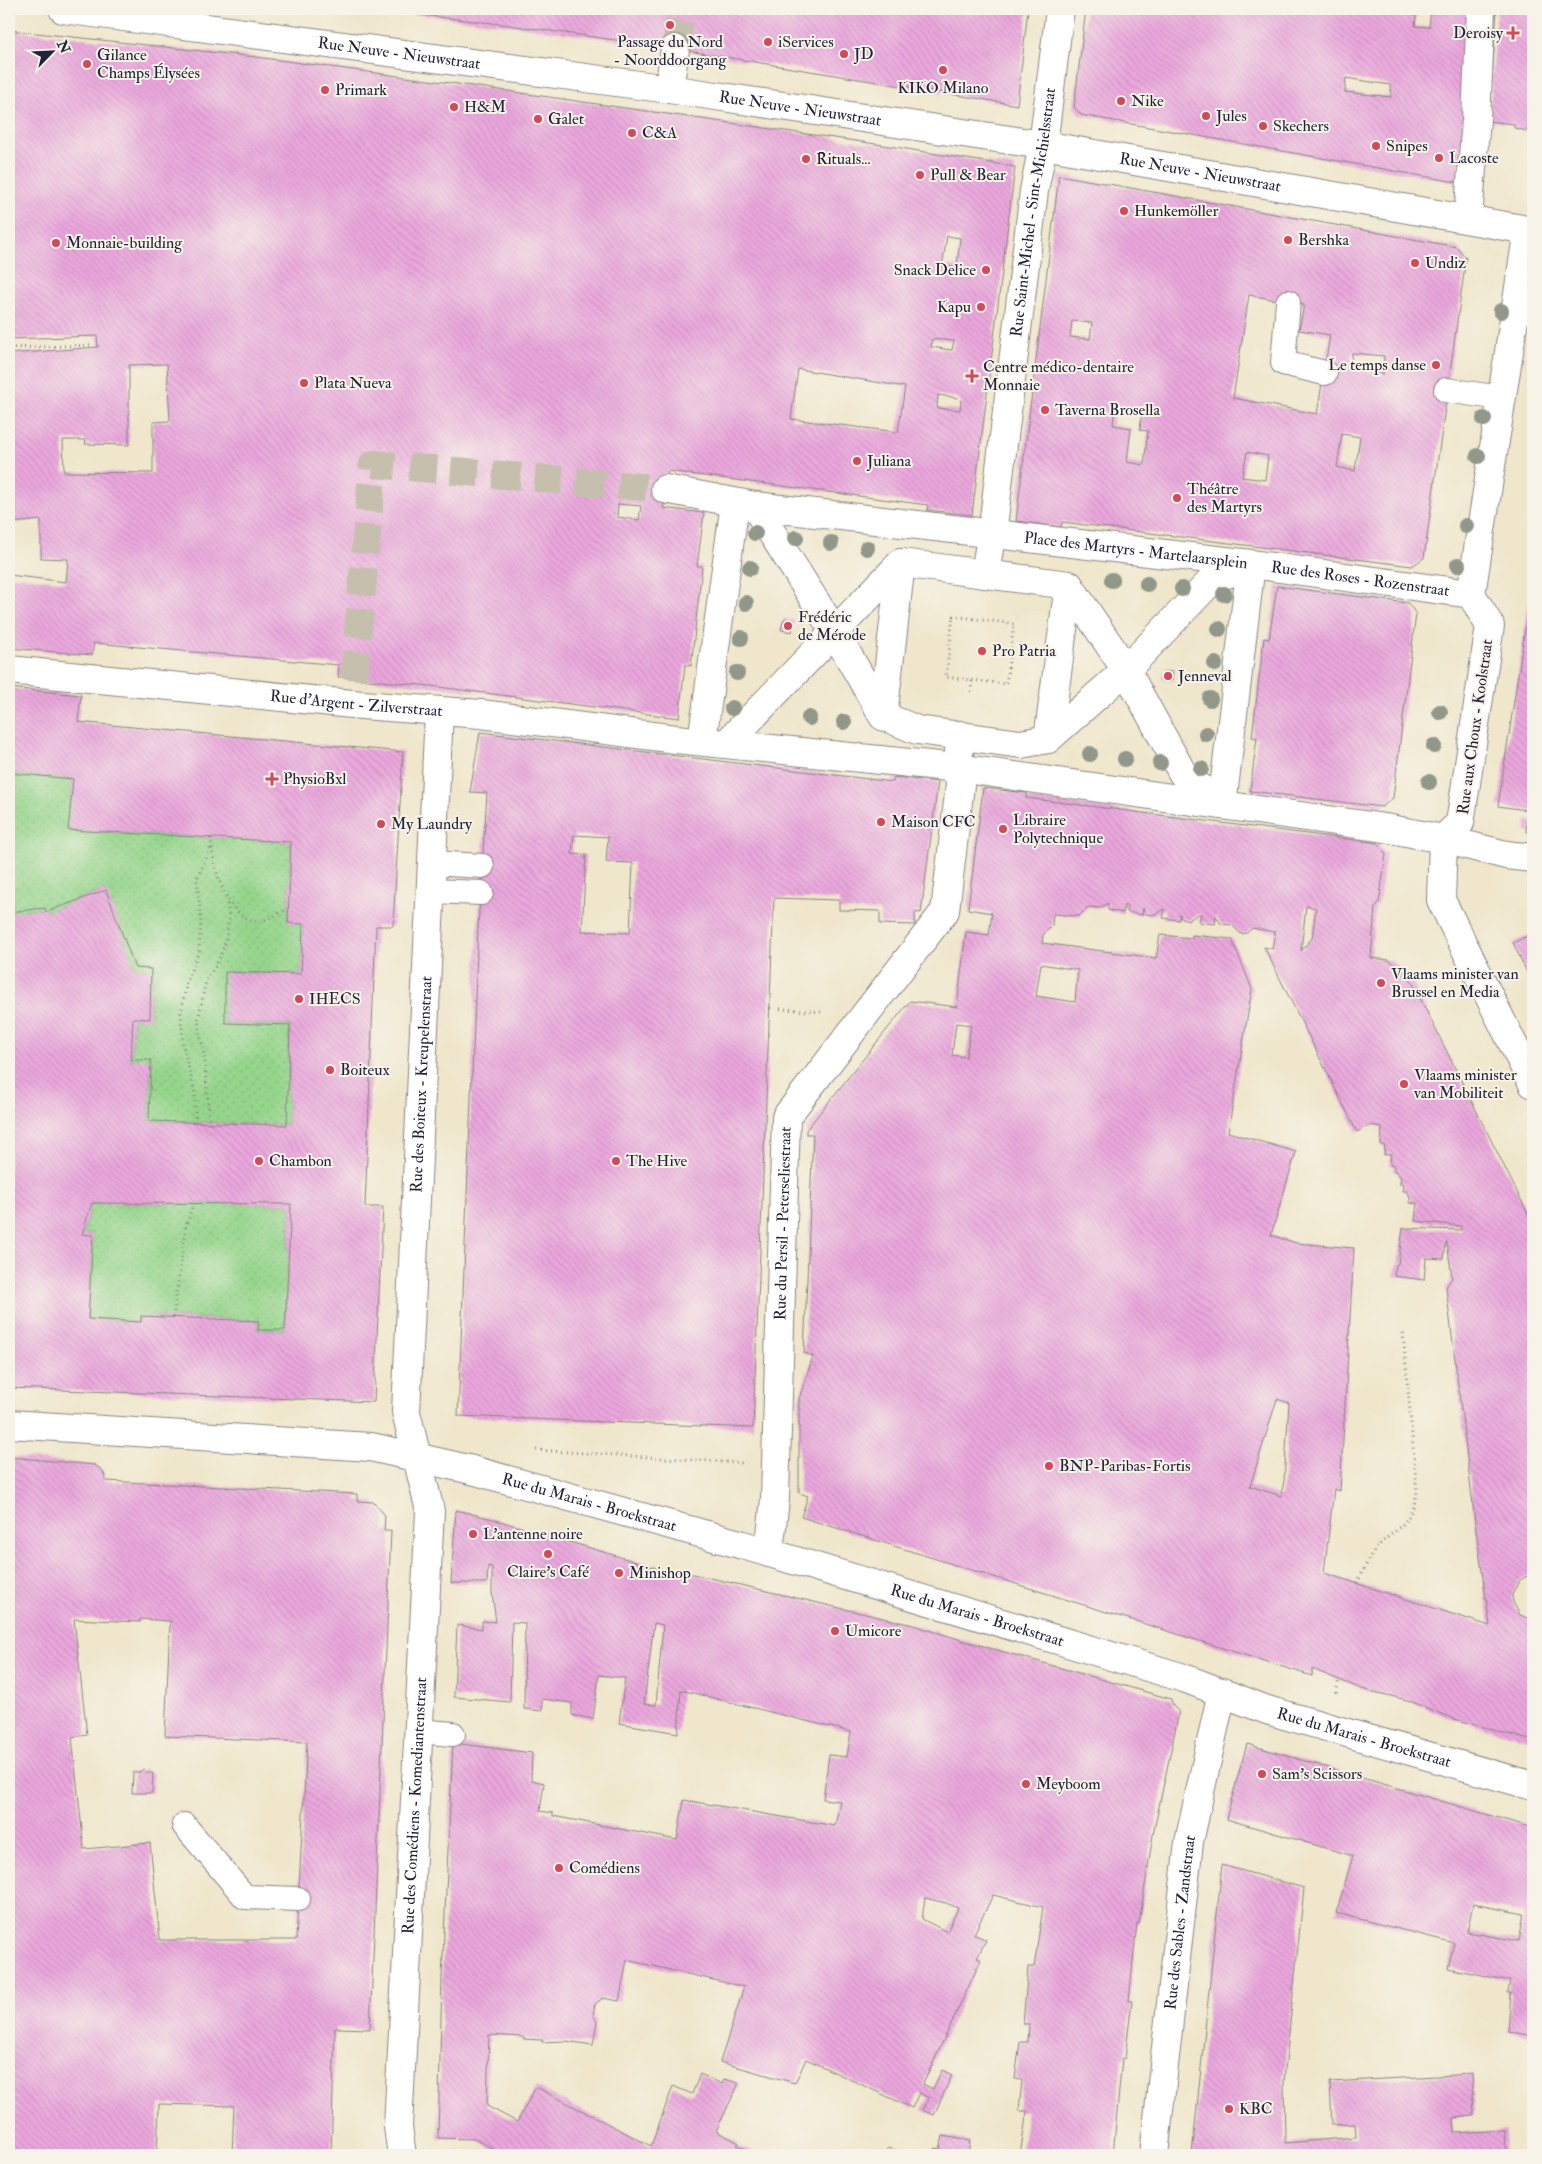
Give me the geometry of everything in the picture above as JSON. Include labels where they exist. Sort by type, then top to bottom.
[{"type":"street","name":"Rue Neuve - Nieuwstraat","points":[[63,9],[669,89],[1043,145],[1530,230]]},
{"type":"street","name":"Rue Saint-Michel - Sint-Michielsstraat","points":[[969,574],[991,534],[1034,191],[1043,145],[1060,9]]},
{"type":"street","points":[[1468,219],[1476,119],[1481,9]]},
{"type":"street","points":[[669,89],[675,49]]},
{"type":"street","points":[[1471,594],[1501,398],[1530,230]]},
{"type":"street","name":"Place des Martyrs - Martelaarsplein","points":[[665,490],[745,505],[1251,564],[1222,805]]},
{"type":"street","points":[[745,505],[834,631],[883,716],[934,727],[1048,739],[1126,670],[1212,580],[1251,564]]},
{"type":"street","points":[[714,743],[745,505]]},
{"type":"street","points":[[714,743],[834,631],[901,563]]},
{"type":"street","points":[[901,563],[1015,582],[1069,585]]},
{"type":"street","points":[[883,716],[897,667],[904,614],[901,563]]},
{"type":"street","name":"Rue des Roses - Rozenstraat","points":[[1251,564],[1471,594]]},
{"type":"street","points":[[1069,585],[1126,670],[1183,774],[1222,805]]},
{"type":"street","points":[[1048,739],[1050,685],[1056,633],[1069,585]]},
{"type":"street","name":"Rue aux Choux - Koolstraat","points":[[1443,839],[1460,823],[1490,626],[1471,594]]},
{"type":"street","name":"Rue d'Argent - Zilverstraat","points":[[9,670],[439,712],[481,714],[714,743]]},
{"type":"street","name":"Rue des Boiteux - Kreupelenstraat","points":[[417,1457],[406,1412],[439,712]]},
{"type":"street","name":"Rue du Persil - Peterseliestraat","points":[[769,1553],[775,1489],[786,1116],[945,911],[960,785],[958,768],[934,727]]},
{"type":"street","points":[[714,743],[958,768],[1222,805],[1443,839],[1506,855],[1533,858]]},
{"type":"street","points":[[1443,839],[1441,900],[1533,1084]]},
{"type":"street","name":"Rue du Marais - Broekstraat","points":[[9,1424],[371,1446],[472,1470],[769,1553],[1184,1678],[1267,1710],[1533,1786]]},
{"type":"street","name":"Rue des Comédiens - Komediantenstraat","points":[[402,2155],[398,2127],[430,1511],[417,1457]]},
{"type":"street","name":"Rue des Sables - Zandstraat","points":[[1154,2155],[1189,1842],[1222,1692]]},
{"type":"lane","points":[[1288,302],[1283,363],[1325,373]]},
{"type":"lane","points":[[1446,390],[1501,398]]},
{"type":"lane","points":[[432,863],[482,866]]},
{"type":"lane","points":[[431,891],[481,893]]},
{"type":"lane","points":[[418,1731],[453,1734]]},
{"type":"lane","points":[[184,1825],[245,1897],[298,1898]]},
{"type":"path","points":[[9,348],[91,345]]},
{"type":"path","points":[[953,616],[1014,624],[1006,684],[972,680],[946,677],[953,616]]},
{"type":"path","points":[[971,692],[972,680]]},
{"type":"path","points":[[210,1123],[204,1055],[198,1021],[206,980],[217,964],[226,941],[229,916],[211,848],[211,838]]},
{"type":"path","points":[[195,1122],[195,1093],[183,1046],[181,1013],[187,981],[199,951],[201,919],[197,878],[211,848]]},
{"type":"path","points":[[226,900],[244,918],[261,921],[289,908]]},
{"type":"path","points":[[770,1008],[826,1012]]},
{"type":"path","points":[[173,1317],[174,1295],[186,1227],[193,1204]]},
{"type":"path","points":[[1357,1583],[1371,1555],[1407,1521],[1414,1508],[1417,1492],[1403,1333]]},
{"type":"path","points":[[528,1450],[751,1464]]},
{"type":"path","points":[[1336,1693],[1339,1680]]},
{"type":"green space","points":[[9,773],[73,779],[69,830],[291,842],[288,923],[303,924],[301,974],[226,972],[225,1023],[290,1025],[287,1125],[149,1121],[151,1061],[131,1060],[133,1018],[150,1018],[151,969],[135,968],[105,890],[46,912],[45,908],[9,912]]},
{"type":"green space","points":[[92,1203],[291,1204],[285,1330],[258,1330],[259,1321],[141,1316],[141,1322],[88,1319],[93,1235],[82,1234]]},
{"type":"building","points":[[368,9],[1028,9],[1017,105],[658,46],[501,24]]},
{"type":"building","points":[[1086,9],[1417,9],[1415,26],[1429,27],[1431,9],[1472,9],[1462,145],[1456,182],[1081,115],[1074,107]],"holes":[[[1346,78],[1390,85],[1391,97],[1345,92]]]},
{"type":"building","points":[[1497,9],[1533,9],[1533,128],[1528,127],[1527,131],[1514,128],[1514,124],[1489,121]]},
{"type":"building","points":[[9,30],[256,57],[458,84],[883,145],[1015,167],[972,515],[927,510],[928,505],[667,471],[663,508],[704,513],[697,566],[702,566],[691,666],[685,665],[679,718],[431,686],[338,677],[339,665],[94,643],[92,655],[9,648],[9,575],[66,582],[68,559],[41,558],[41,520],[12,523],[12,536],[9,536],[9,354],[98,347],[97,336],[9,339]],"holes":[[[947,236],[960,238],[957,267],[942,266]],[[932,339],[954,341],[952,350],[931,347]],[[167,364],[170,421],[153,422],[153,473],[64,472],[63,440],[86,440],[85,444],[129,445],[129,365]],[[798,369],[905,387],[898,432],[791,419]],[[938,395],[958,398],[961,401],[960,410],[937,408]],[[618,504],[641,506],[639,520],[617,517]]]},
{"type":"building","points":[[1059,175],[1457,247],[1466,258],[1424,558],[1412,566],[1062,522],[1061,527],[1016,521]],"holes":[[[1249,295],[1304,305],[1299,330],[1330,335],[1317,414],[1233,398]],[[1072,321],[1092,323],[1090,339],[1070,337]],[[1352,353],[1384,356],[1383,374],[1350,369]],[[1115,406],[1142,411],[1140,430],[1148,431],[1144,465],[1127,462],[1131,428],[1113,425]],[[1342,434],[1360,437],[1355,471],[1337,467]],[[1247,452],[1268,456],[1265,480],[1242,477]]]},
{"type":"building","points":[[1533,583],[1533,811],[1498,806]]},
{"type":"building","points":[[1277,586],[1408,603],[1416,614],[1393,798],[1382,807],[1250,791],[1257,738],[1252,737],[1264,638],[1269,639]]},
{"type":"building","name":"Frédéric de Mérode","points":[[784,619],[794,621],[792,632],[781,630]]},
{"type":"building","name":"Jenneval","points":[[1164,671],[1173,672],[1172,681],[1162,679]]},
{"type":"building","points":[[9,688],[81,695],[78,722],[403,752],[393,926],[376,926],[365,1207],[383,1207],[374,1402],[9,1388],[9,912],[45,908],[46,912],[106,890],[135,968],[151,969],[150,1019],[133,1018],[131,1060],[151,1060],[149,1121],[287,1125],[290,1025],[225,1023],[225,972],[301,974],[303,924],[288,923],[291,842],[68,830],[73,779],[9,773]],"holes":[[[92,1203],[291,1204],[285,1330],[258,1330],[259,1321],[141,1316],[141,1322],[88,1319],[93,1235],[82,1234]]]},
{"type":"building","name":"The Hive","points":[[480,732],[893,782],[894,777],[938,782],[921,913],[915,912],[915,925],[880,924],[880,911],[839,910],[839,900],[774,898],[753,1428],[458,1416],[478,927],[487,793],[470,792]],"holes":[[[574,835],[608,837],[606,862],[633,863],[630,933],[582,931],[586,855],[572,854]]]},
{"type":"building","points":[[983,788],[1027,793],[1026,798],[1378,843],[1386,854],[1379,903],[1375,907],[1371,958],[1389,960],[1408,974],[1533,1224],[1533,1575],[1519,1581],[1512,1595],[1513,1602],[1520,1615],[1533,1620],[1533,1741],[1451,1718],[1407,1700],[1362,1689],[1312,1669],[1312,1676],[801,1517],[808,1496],[799,1493],[799,1399],[813,1356],[804,1353],[813,1134],[806,1134],[806,1130],[910,1001],[957,1007],[966,932],[989,935],[992,913],[968,909]],"holes":[[[1108,903],[1108,910],[1123,913],[1124,905],[1127,906],[1127,912],[1142,915],[1143,908],[1146,914],[1153,915],[1165,909],[1163,918],[1179,920],[1180,914],[1181,918],[1189,920],[1201,914],[1199,922],[1215,924],[1216,916],[1221,924],[1232,925],[1241,934],[1247,933],[1252,928],[1275,932],[1272,949],[1264,947],[1357,1132],[1369,1125],[1382,1127],[1381,1145],[1385,1146],[1384,1155],[1391,1154],[1390,1165],[1394,1166],[1394,1171],[1401,1178],[1400,1184],[1404,1184],[1403,1191],[1407,1191],[1410,1203],[1417,1203],[1415,1221],[1461,1226],[1461,1230],[1403,1228],[1398,1264],[1396,1265],[1394,1276],[1424,1280],[1426,1258],[1444,1259],[1447,1242],[1452,1278],[1446,1287],[1476,1530],[1490,1626],[1324,1573],[1334,1489],[1340,1491],[1354,1248],[1296,1243],[1271,1235],[1296,1152],[1228,1132],[1252,989],[1232,939],[1192,935],[1192,938],[1160,935],[1156,958],[1042,943],[1043,935],[1052,926],[1053,914],[1079,916],[1088,907],[1101,908]],[[1306,906],[1316,908],[1312,938],[1301,951]],[[1041,964],[1078,970],[1075,1002],[1036,996]],[[956,1023],[971,1025],[966,1057],[952,1055]],[[1277,1399],[1289,1403],[1284,1481],[1281,1496],[1250,1486]]]},
{"type":"building","points":[[1527,820],[1533,821],[1533,833],[1526,832]]},
{"type":"building","points":[[1533,933],[1533,985],[1513,943]]},
{"type":"building","points":[[9,1457],[95,1465],[103,1471],[106,1481],[357,1494],[357,1501],[373,1502],[385,1515],[384,1531],[391,1531],[370,2029],[335,2028],[331,2155],[232,2155],[234,2106],[159,2104],[157,2155],[9,2155]],"holes":[[[74,1619],[140,1622],[140,1619],[170,1621],[165,1736],[307,1742],[296,1940],[160,1940],[150,1843],[84,1849],[72,1737],[87,1735]]]},
{"type":"building","points":[[456,1510],[493,1519],[660,1569],[693,1574],[913,1625],[1171,1699],[1173,1706],[1179,1712],[1153,1835],[1139,1924],[1137,1923],[1129,2001],[1132,2001],[1125,2058],[1122,2058],[1113,2155],[1020,2155],[1027,2111],[1019,2111],[1022,2080],[1015,2079],[1020,2042],[1028,2042],[1029,2024],[1023,2024],[1028,1967],[1034,1967],[1043,1907],[993,1895],[974,1934],[986,1940],[977,1958],[981,1960],[923,2084],[933,2089],[942,2070],[952,2075],[934,2115],[922,2110],[929,2098],[919,2093],[912,2108],[806,2059],[795,2083],[720,2062],[744,1987],[627,1960],[619,2001],[603,1998],[595,2004],[593,2015],[597,2021],[593,2045],[565,2041],[542,2042],[542,2040],[523,2039],[523,2037],[489,2035],[487,2106],[517,2122],[536,2087],[651,2146],[673,2086],[692,2094],[700,2074],[722,2084],[724,2079],[739,2083],[716,2131],[739,2143],[737,2145],[759,2155],[489,2155],[492,2148],[474,2139],[438,2138],[442,1977],[453,1743],[532,1753],[531,1780],[544,1783],[540,1811],[553,1813],[553,1816],[677,1840],[684,1800],[835,1826],[840,1801],[823,1799],[829,1755],[847,1757],[851,1732],[681,1690],[678,1733],[619,1723],[625,1678],[599,1675],[593,1719],[572,1715],[572,1703],[542,1699],[542,1711],[524,1709],[525,1623],[512,1622],[510,1702],[454,1697],[457,1625],[482,1629],[482,1621],[496,1622],[492,1593],[492,1567],[488,1566],[487,1583],[451,1583]],"holes":[[[654,1623],[663,1625],[656,1705],[644,1704]],[[925,1898],[958,1908],[947,1932],[922,1919]]]},
{"type":"building","points":[[1247,1744],[1533,1828],[1533,2036],[1508,2031],[1511,1993],[1508,1993],[1510,1981],[1448,1968],[1454,1943],[1336,1913],[1353,1856],[1226,1819]],"holes":[[[1473,1904],[1524,1914],[1519,1941],[1467,1932]]]},
{"type":"building","points":[[143,1769],[147,1773],[153,1773],[152,1793],[132,1793],[133,1772],[140,1772]]},
{"type":"building","points":[[1222,1865],[1304,1888],[1284,2081],[1285,2143],[1356,2137],[1355,2124],[1332,2125],[1330,2082],[1472,2074],[1474,2116],[1453,2118],[1454,2133],[1506,2130],[1505,2155],[1192,2155]]},
{"type":"building","points":[[943,2136],[970,2141],[968,2155],[950,2153],[949,2155],[933,2155],[935,2148],[940,2149]]},
{"type":"building","points":[[888,2148],[914,2155],[886,2155]]},
{"type":"tunnel","points":[[675,49],[682,9]]},
{"type":"tunnel","points":[[354,679],[373,464],[665,489]]},
{"type":"place","name":"Passage du Nord - Noorddoorgang","points":[[670,25]]},
{"type":"place","name":"Deroisy","points":[[1513,33]]},
{"type":"place","name":"iServices","points":[[768,42]]},
{"type":"place","name":"JD","points":[[844,54]]},
{"type":"place","name":"Gilance Champs Élysées","points":[[87,64]]},
{"type":"place","name":"KIKO Milano","points":[[943,70]]},
{"type":"place","name":"Primark","points":[[325,90]]},
{"type":"place","name":"Nike","points":[[1121,101]]},
{"type":"place","name":"H&M","points":[[454,107]]},
{"type":"place","name":"Jules","points":[[1206,116]]},
{"type":"place","name":"Galet","points":[[538,119]]},
{"type":"place","name":"Skechers","points":[[1263,126]]},
{"type":"place","name":"C&A","points":[[632,133]]},
{"type":"place","name":"Snipes","points":[[1376,146]]},
{"type":"place","name":"Lacoste","points":[[1439,158]]},
{"type":"place","name":"Rituals...","points":[[806,159]]},
{"type":"place","name":"Pull & Bear","points":[[920,175]]},
{"type":"place","name":"Hunkemöller","points":[[1124,211]]},
{"type":"place","name":"Bershka","points":[[1288,240]]},
{"type":"place","name":"Monnaie-building","points":[[56,243]]},
{"type":"place","name":"Undiz","points":[[1415,263]]},
{"type":"place","name":"Snack Delice","points":[[986,270]]},
{"type":"place","name":"Kapu","points":[[981,307]]},
{"type":"place","name":"Le temps danse","points":[[1436,365]]},
{"type":"place","name":"Centre médico-dentaire Monnaie","points":[[972,376]]},
{"type":"place","name":"Plata Nueva","points":[[304,383]]},
{"type":"place","name":"Taverna Brosella","points":[[1045,410]]},
{"type":"place","name":"Juliana","points":[[857,461]]},
{"type":"place","name":"Théâtre des Martyrs","points":[[1177,498]]},
{"type":"place","name":"Frédéric de Mérode","points":[[788,626]]},
{"type":"place","name":"Pro Patria","points":[[982,651]]},
{"type":"place","name":"Jenneval","points":[[1168,676]]},
{"type":"place","name":"PhysioBxl","points":[[272,779]]},
{"type":"place","name":"Maison CFC","points":[[881,822]]},
{"type":"place","name":"My Laundry","points":[[381,824]]},
{"type":"place","name":"Libraire Polytechnique","points":[[1003,829]]},
{"type":"place","name":"Vlaams minister van Brussel en Media","points":[[1381,983]]},
{"type":"place","name":"IHECS","points":[[299,999]]},
{"type":"place","name":"Boiteux","points":[[330,1070]]},
{"type":"place","name":"Vlaams minister van Mobiliteit","points":[[1404,1084]]},
{"type":"place","name":"Chambon","points":[[259,1161]]},
{"type":"place","name":"The Hive","points":[[616,1161]]},
{"type":"place","name":"BNP-Paribas-Fortis","points":[[1049,1466]]},
{"type":"place","name":"L'antenne noire","points":[[473,1534]]},
{"type":"place","name":"Claire's Café","points":[[548,1554]]},
{"type":"place","name":"Minishop","points":[[619,1573]]},
{"type":"place","name":"Umicore","points":[[835,1631]]},
{"type":"place","name":"Sam's Scissors","points":[[1262,1774]]},
{"type":"place","name":"Meyboom","points":[[1026,1784]]},
{"type":"place","name":"Comédiens","points":[[559,1868]]},
{"type":"place","name":"KBC","points":[[1229,2109]]}]
